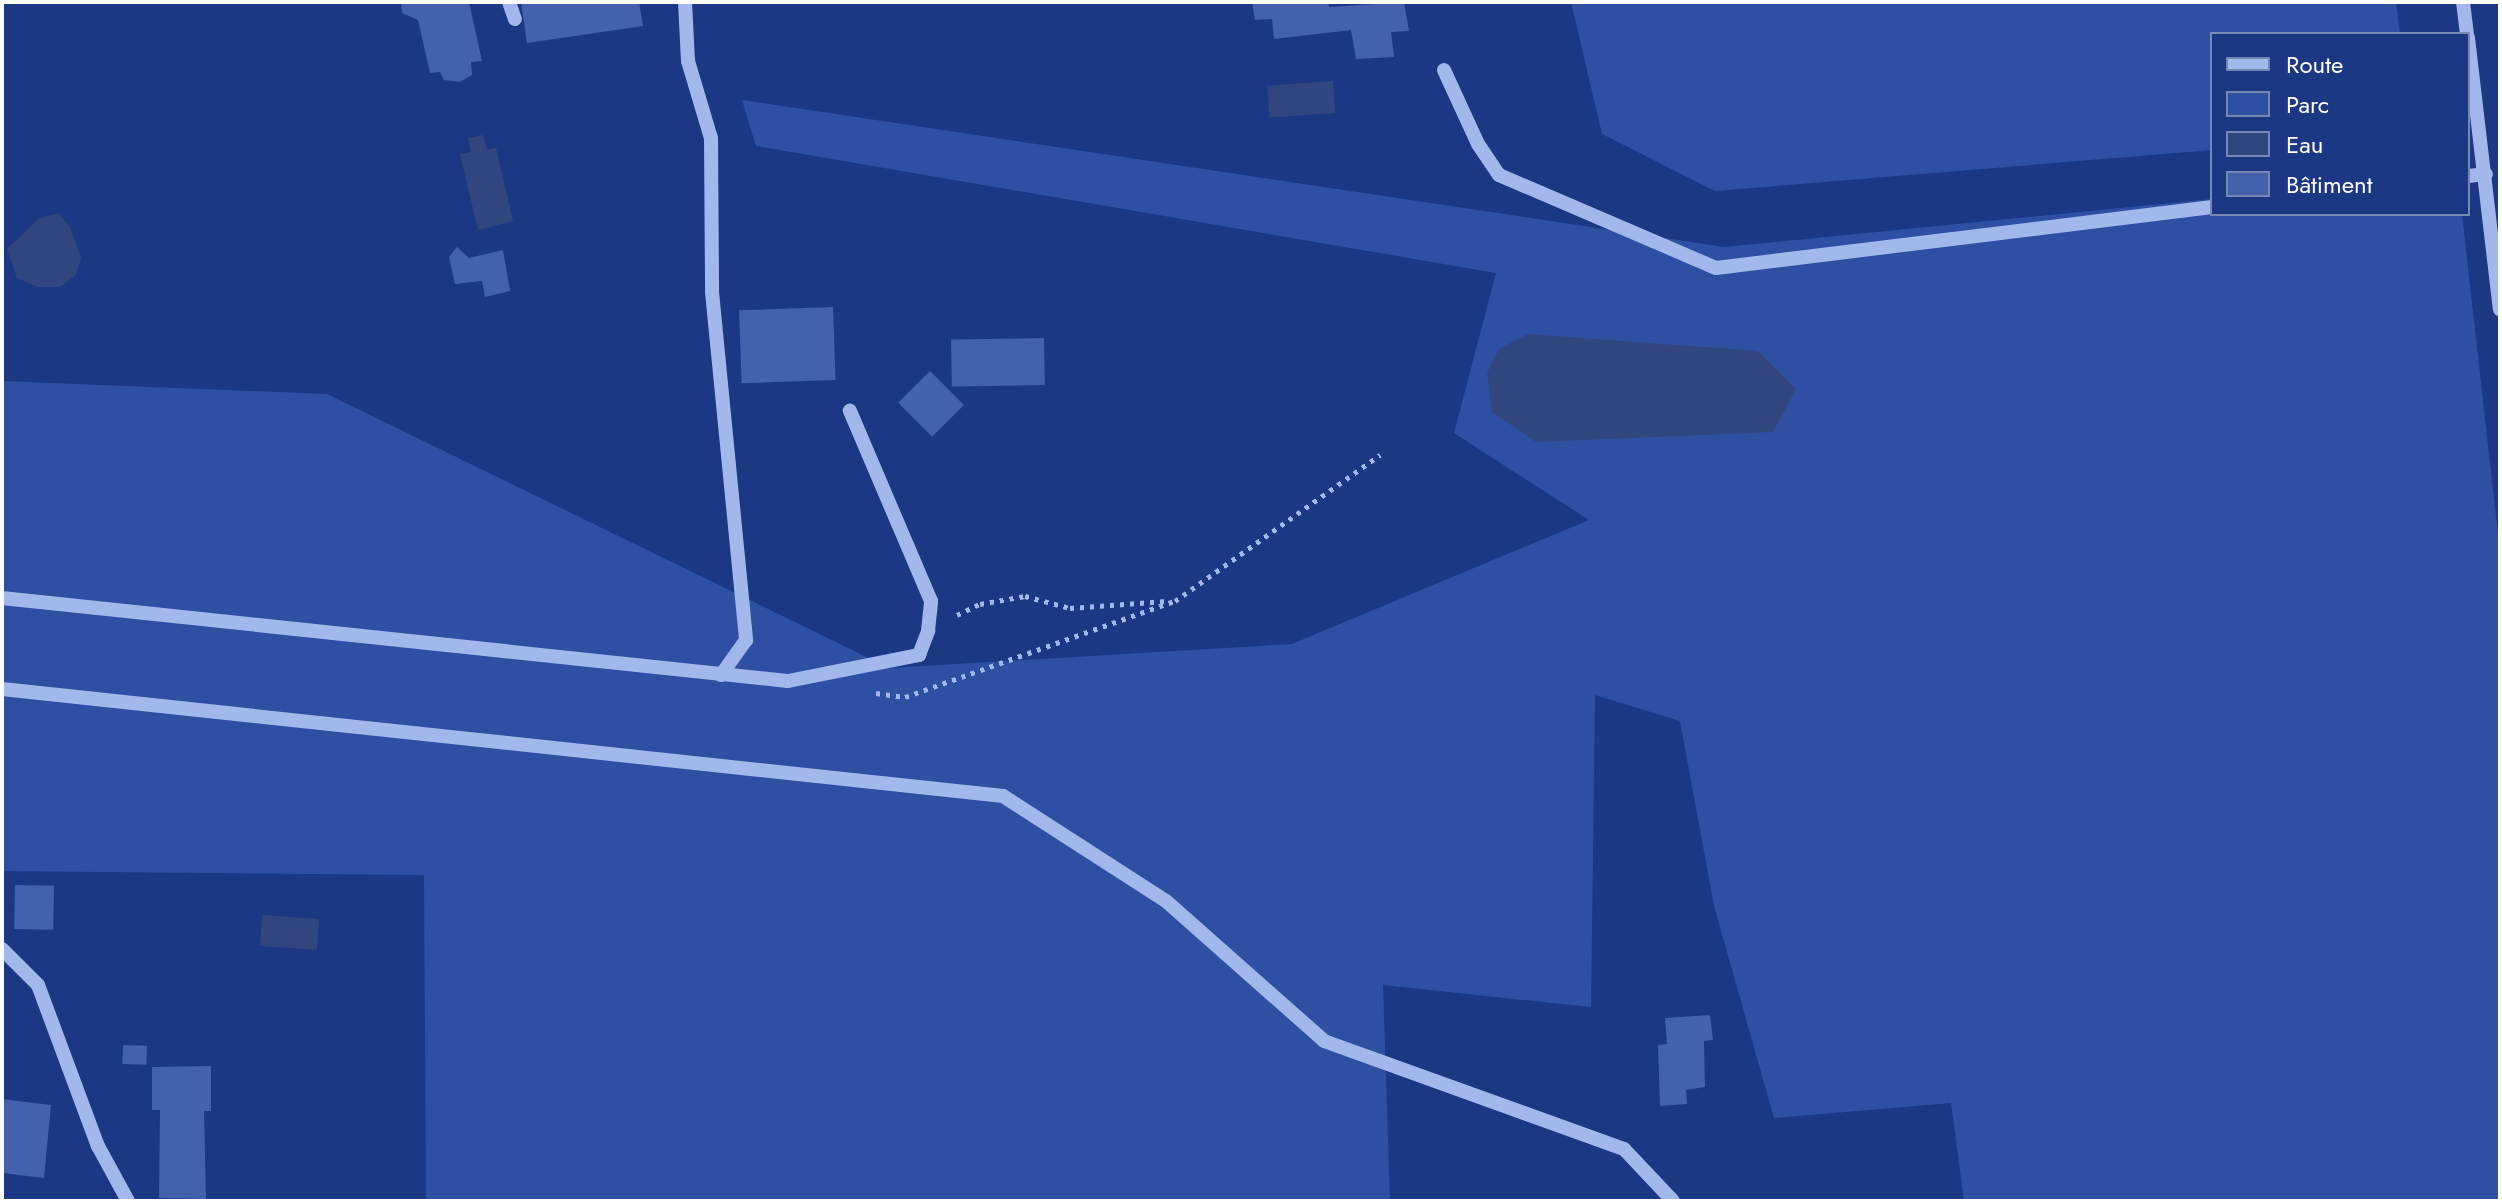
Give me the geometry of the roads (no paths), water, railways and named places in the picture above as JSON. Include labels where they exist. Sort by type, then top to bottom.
[{"type":"street","points":[[509,2],[515,19]]},
{"type":"street","points":[[685,2],[688,61],[711,138],[712,292],[746,640],[721,675]]},
{"type":"street","points":[[2463,2],[2467,32]]},
{"type":"street","points":[[2470,51],[2500,309]]},
{"type":"street","points":[[1444,70],[1478,144],[1499,175],[1716,268],[2210,207]]},
{"type":"street","points":[[2470,176],[2486,174]]},
{"type":"street","points":[[2,598],[306,626],[788,681],[919,655],[928,631],[931,601],[850,411]]},
{"type":"street","points":[[2,689],[1003,796],[1166,901],[1324,1041],[1624,1149],[1673,1201]]},
{"type":"street","points":[[2,949],[38,985],[98,1146],[128,1201]]},
{"type":"water","points":[[1333,81],[1335,113],[1269,118],[1267,86]]},
{"type":"water","points":[[483,135],[487,150],[496,148],[513,221],[478,230],[460,154],[471,152],[468,138]]},
{"type":"water","points":[[59,213],[70,227],[81,258],[76,275],[60,287],[37,287],[17,278],[7,249],[38,219]]},
{"type":"water","points":[[1528,334],[1758,351],[1796,389],[1773,432],[1536,442],[1492,412],[1487,373],[1499,349]]},
{"type":"water","points":[[262,915],[319,919],[317,950],[260,946]]}]
